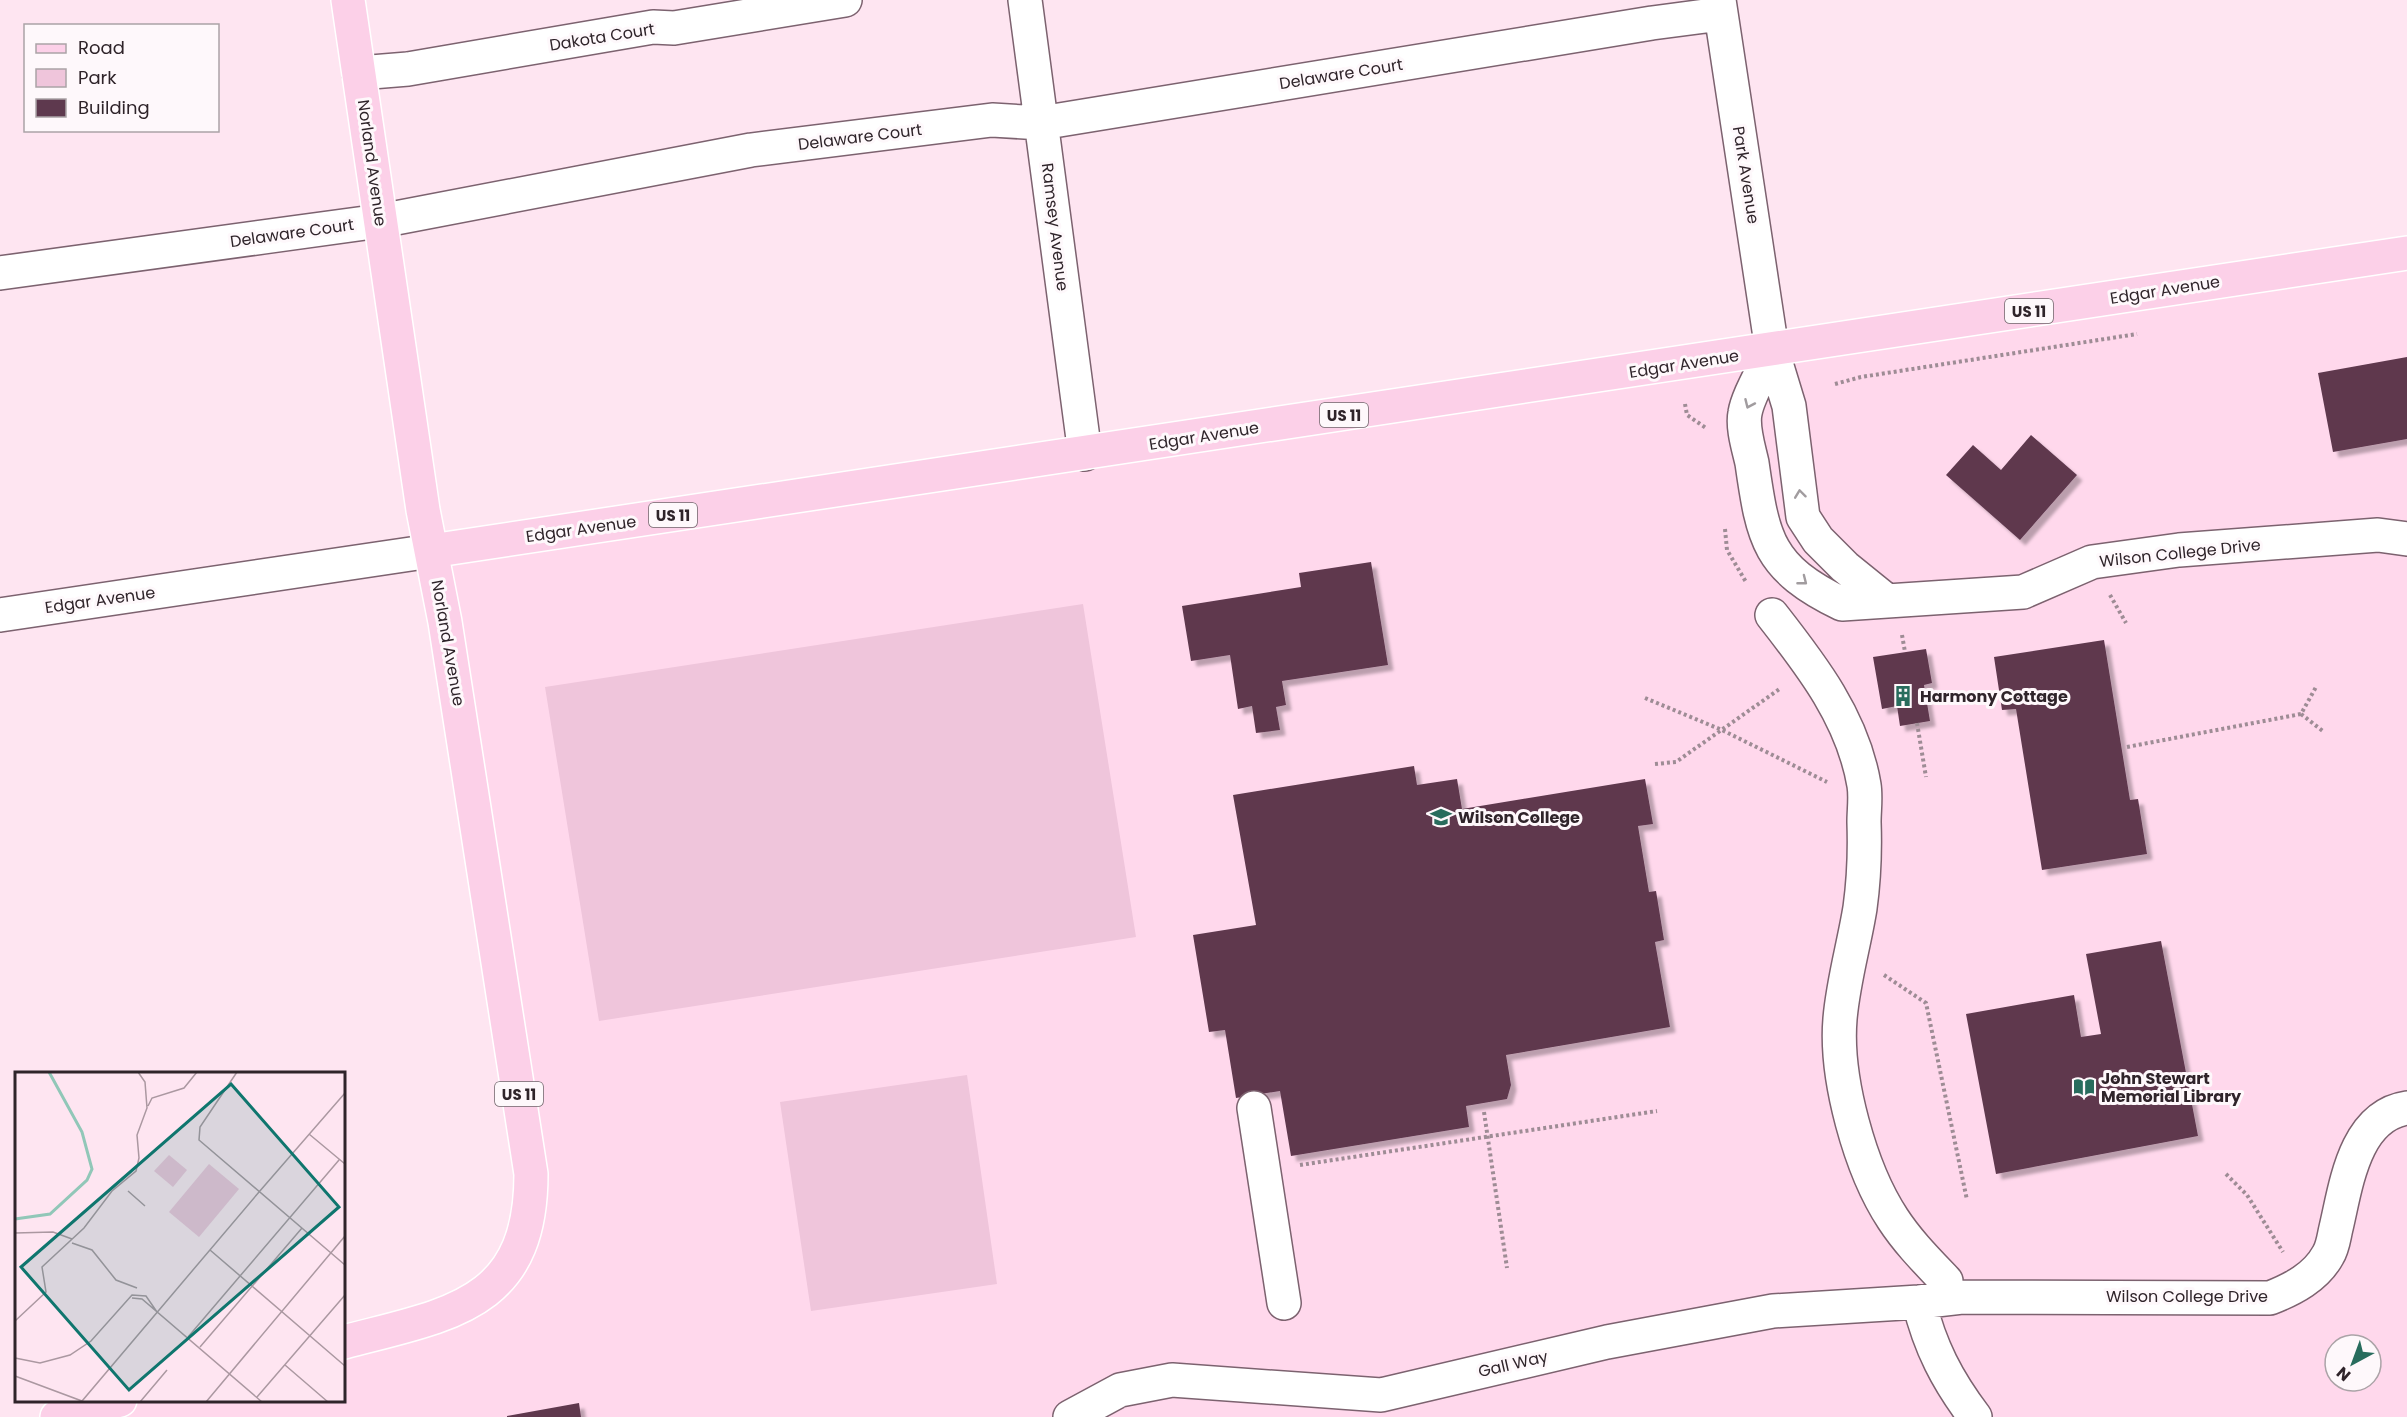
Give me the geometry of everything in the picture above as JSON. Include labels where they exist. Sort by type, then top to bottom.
[{"type":"main road","name":"Norland Avenue","points":[[345,1342],[445,1313],[476,1299],[500,1280],[516,1257],[526,1232],[531,1204],[531,1174],[445,622],[423,510],[348,0]]},
{"type":"main road","name":"Edgar Avenue","points":[[431,551],[2407,254]]},
{"type":"main road","points":[[57,1417],[116,1402]]},
{"type":"street","name":"Dakota Court","points":[[359,73],[408,69],[653,27],[674,28],[845,0]]},
{"type":"street","name":"Ramsey Avenue","points":[[1025,0],[1085,454]]},
{"type":"street","name":"Delaware Court","points":[[0,273],[380,221],[751,150],[992,120],[1041,123],[1652,23],[1720,7]]},
{"type":"street","name":"Park Avenue","points":[[1720,7],[1773,350],[1789,405],[1803,517],[1818,540],[1894,614]]},
{"type":"street","name":"Wilson College Drive","points":[[1773,350],[1744,414],[1760,522],[1772,548],[1788,570],[1817,592],[1842,604],[1894,614],[2023,592],[2092,562],[2179,550],[2378,535],[2407,539]]},
{"type":"street","name":"Edgar Avenue","points":[[0,615],[431,551]]},
{"type":"street","points":[[1772,615],[1815,670],[1834,701],[1864,785],[1865,861],[1840,1020],[1841,1062],[1850,1118],[1892,1218],[1917,1251],[1954,1289]]},
{"type":"street","points":[[1254,1108],[1284,1303]]},
{"type":"street","name":"Wilson College Drive","points":[[1954,1289],[2270,1298],[2311,1276],[2329,1254],[2353,1158],[2372,1126],[2391,1113],[2407,1108]]},
{"type":"street","name":"Gall Way","points":[[1070,1417],[1119,1390],[1172,1380],[1381,1395],[1607,1342],[1773,1311],[1919,1302],[1954,1289]]},
{"type":"street","points":[[1919,1302],[1926,1329],[1948,1381],[1975,1417]]},
{"type":"path","points":[[1835,384],[1861,377],[2140,333]]},
{"type":"path","points":[[1894,614],[1905,652]]},
{"type":"path","points":[[1655,764],[1676,762],[1785,685]]},
{"type":"path","points":[[2301,714],[2316,687]]},
{"type":"path","points":[[1645,698],[1722,730],[1836,787]]},
{"type":"path","points":[[2127,747],[2301,714],[2324,732]]},
{"type":"path","points":[[1917,723],[1926,777]]},
{"type":"path","points":[[1851,953],[1926,1003],[1967,1200]]},
{"type":"path","points":[[1263,1170],[1657,1111]]},
{"type":"path","points":[[1484,1112],[1507,1268]]},
{"type":"path","points":[[2226,1174],[2247,1195],[2302,1282]]},
{"type":"shaded area","name":"Wilson College","points":[[2407,253],[2407,1417],[57,1417],[116,1402],[345,1402],[345,1342],[445,1313],[526,1232],[431,551]]},
{"type":"green space","points":[[1083,604],[1136,937],[599,1021],[545,687]]},
{"type":"green space","points":[[967,1075],[997,1284],[811,1311],[780,1102]]},
{"type":"building","points":[[2407,357],[2407,439],[2333,452],[2318,373]]},
{"type":"building","points":[[2031,435],[2077,475],[2020,540],[1946,475],[1973,445],[2001,470]]},
{"type":"building","points":[[1371,562],[1388,665],[1282,681],[1286,705],[1276,707],[1280,730],[1256,733],[1252,706],[1238,709],[1230,655],[1191,661],[1182,606],[1301,587],[1299,573]]},
{"type":"building","points":[[2104,640],[2130,800],[2138,799],[2147,854],[2042,870],[2016,709],[2002,710],[1994,657]]},
{"type":"building","name":"Harmony Cottage","points":[[1926,649],[1932,683],[1924,685],[1930,721],[1900,726],[1897,706],[1882,709],[1873,657]]},
{"type":"building","points":[[1414,766],[1417,785],[1457,779],[1462,809],[1645,779],[1653,824],[1638,826],[1649,892],[1656,891],[1664,940],[1655,942],[1670,1027],[1506,1055],[1511,1085],[1507,1099],[1466,1106],[1469,1127],[1291,1156],[1280,1091],[1236,1098],[1225,1030],[1209,1032],[1193,935],[1256,925],[1233,795]]},
{"type":"building","name":"John Stewart Memorial Library","points":[[2161,941],[2198,1136],[1996,1174],[1966,1014],[2074,995],[2081,1037],[2101,1034],[2086,954]]},
{"type":"building","points":[[579,1403],[581,1417],[507,1417],[507,1416]]},
{"type":"place","name":"Harmony Cottage","points":[[1903,696]]},
{"type":"place","name":"Wilson College","points":[[1441,817]]},
{"type":"place","name":"John Stewart Memorial Library","points":[[2084,1087]]}]
